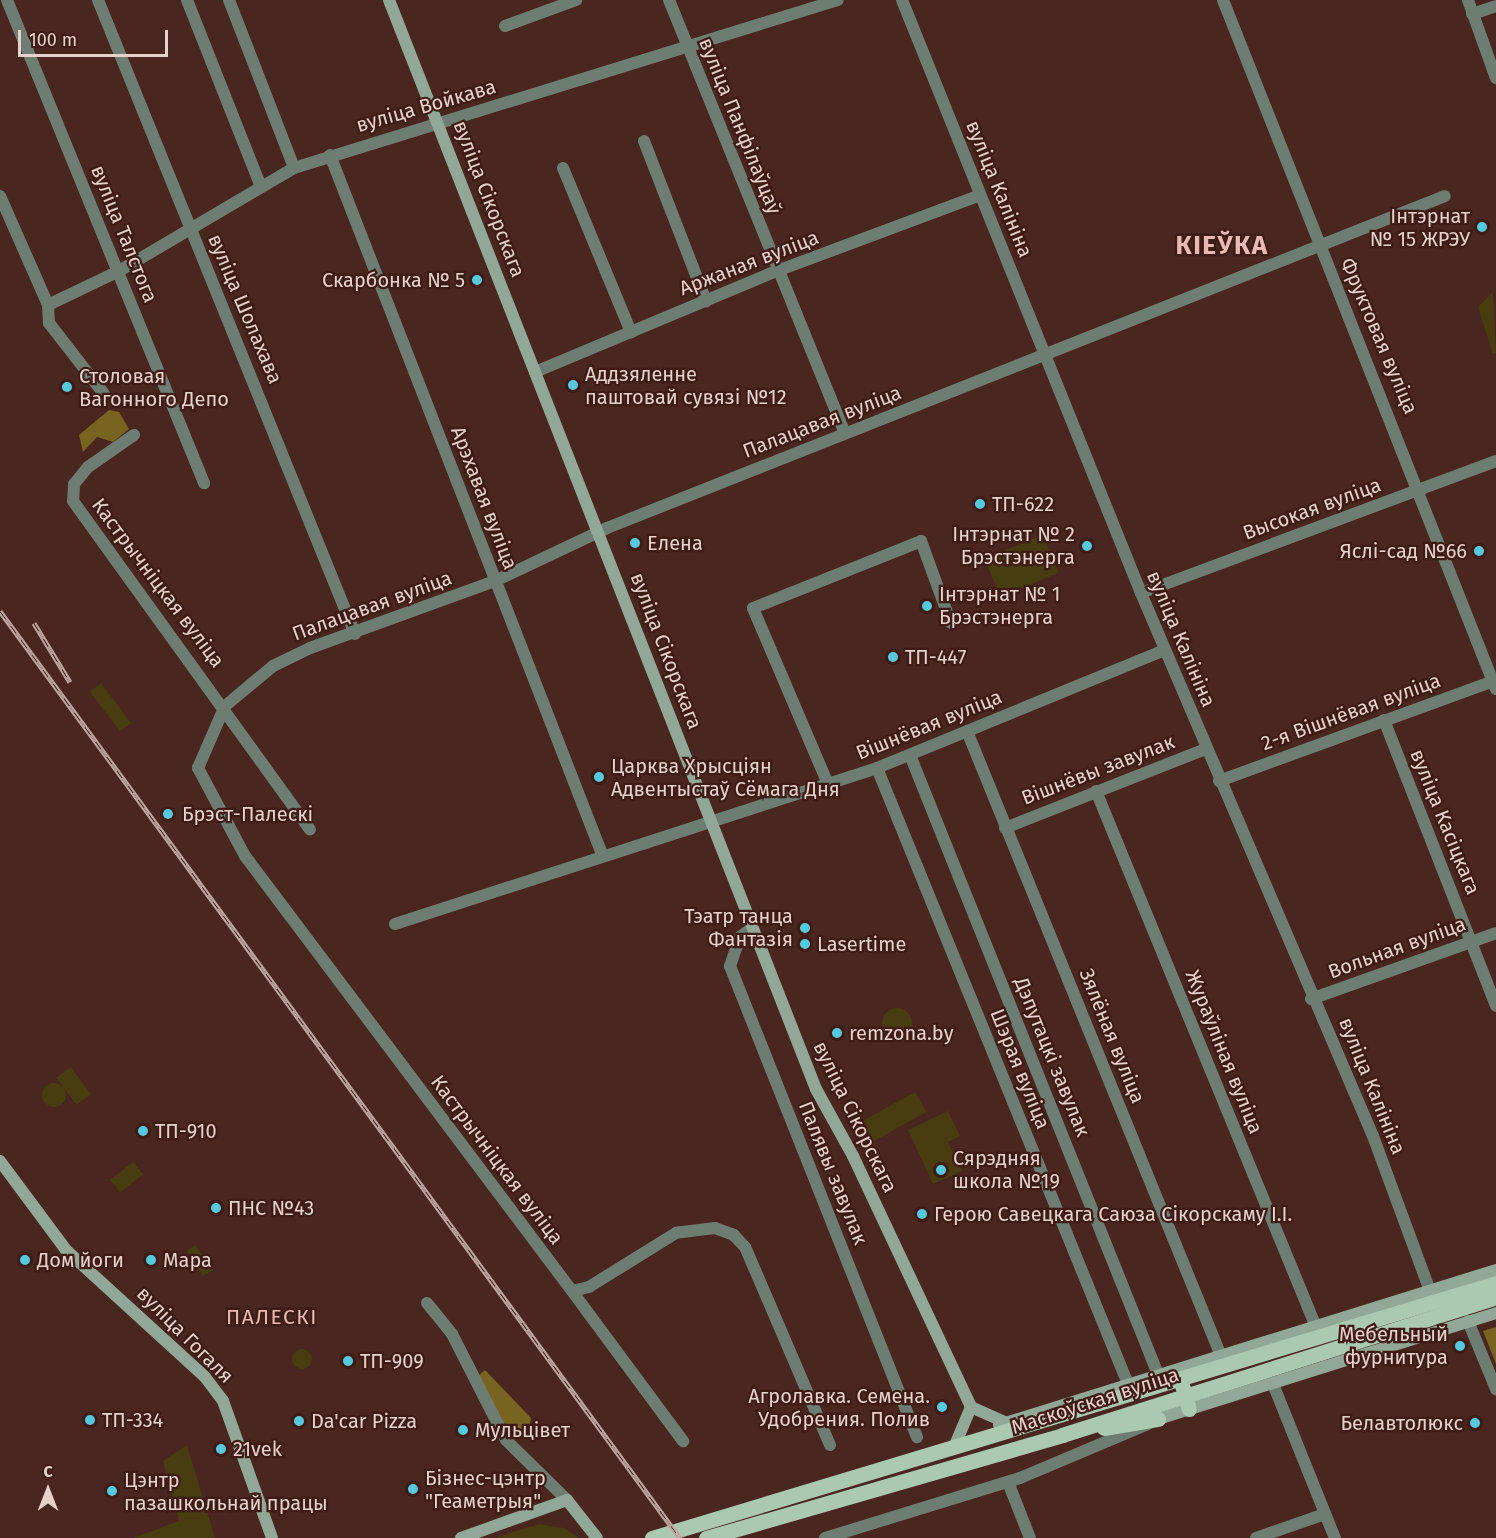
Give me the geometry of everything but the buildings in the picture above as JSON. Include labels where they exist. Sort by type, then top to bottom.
[{"type":"main road","name":"Маскоўская вуліца","points":[[706,1538],[1062,1435],[1171,1384],[1496,1283]]},
{"type":"main road","name":"Маскоўская вуліца","points":[[652,1538],[955,1444],[1496,1297]]},
{"type":"main road","points":[[1171,1384],[1190,1410]]},
{"type":"main road","points":[[1062,1435],[1158,1419]]},
{"type":"street","name":"вуліца Талстога","points":[[7,0],[204,483]]},
{"type":"street","name":"вуліца Шолахава","points":[[98,0],[356,634]]},
{"type":"street","points":[[187,0],[261,187]]},
{"type":"street","points":[[229,0],[294,168]]},
{"type":"street","name":"вуліца Сікорскага","points":[[389,0],[535,372],[603,530],[710,819],[816,1089],[971,1407]]},
{"type":"street","points":[[505,26],[576,0]]},
{"type":"street","name":"вуліца Панфілаўцаў","points":[[669,0],[687,50],[845,433]]},
{"type":"street","name":"вуліца Войкава","points":[[48,305],[118,271],[294,168],[330,155],[687,50],[838,0]]},
{"type":"street","name":"вуліца Калініна","points":[[902,0],[1141,593],[1311,999],[1373,1136],[1430,1291]]},
{"type":"street","name":"Фруктовая вуліца","points":[[1223,0],[1321,248],[1421,489],[1495,683]]},
{"type":"street","points":[[1468,0],[1496,78]]},
{"type":"street","points":[[1472,14],[1496,6]]},
{"type":"street","points":[[644,141],[706,301]]},
{"type":"street","name":"Арэхавая вуліца","points":[[330,155],[602,854]]},
{"type":"street","points":[[563,168],[631,332]]},
{"type":"street","name":"Аржаная вуліца","points":[[535,372],[777,271],[980,195]]},
{"type":"street","points":[[0,196],[48,305],[49,323],[104,394]]},
{"type":"street","name":"Палацавая вуліца","points":[[225,706],[273,666],[495,581],[603,530],[845,433],[1321,248],[1445,196]]},
{"type":"street","name":"Кастрычніцкая вуліца","points":[[134,435],[88,467],[74,484],[73,501],[225,706],[310,830]]},
{"type":"street","name":"Высокая вуліца","points":[[1141,593],[1496,461]]},
{"type":"street","points":[[828,784],[753,608],[921,541],[951,623]]},
{"type":"street","name":"Вішнёвая вуліца","points":[[395,924],[710,819],[877,768],[1165,650]]},
{"type":"street","name":"2-я Вішнёвая вуліца","points":[[1219,781],[1384,720],[1495,683]]},
{"type":"street","name":"Кастрычніцкая вуліца","points":[[225,706],[198,768],[245,856],[572,1291]]},
{"type":"street","name":"вуліца Касіцкага","points":[[1384,720],[1473,941],[1496,1006]]},
{"type":"street","name":"Зялёная вуліца","points":[[967,732],[1221,1356]]},
{"type":"street","name":"Вішнёвы завулак","points":[[1005,828],[1206,749]]},
{"type":"street","name":"Дэпутацкі завулак","points":[[910,755],[1171,1384]]},
{"type":"street","name":"Шэрая вуліца","points":[[877,768],[1128,1384]]},
{"type":"street","name":"Жураўліная вуліца","points":[[1096,792],[1316,1327]]},
{"type":"street","name":"Палявы завулак","points":[[752,928],[740,937],[730,966],[917,1437]]},
{"type":"street","name":"Вольная вуліца","points":[[1311,999],[1496,933]]},
{"type":"street","name":"вуліца Гогаля","points":[[0,1161],[66,1250],[205,1377],[224,1401],[272,1538]]},
{"type":"street","points":[[683,1441],[572,1291],[589,1287],[676,1233],[715,1228],[734,1235],[745,1247],[830,1444]]},
{"type":"street","name":"Маскоўская вуліца","points":[[955,1444],[1004,1422],[1128,1384],[1171,1384],[1221,1356],[1496,1270]]},
{"type":"street","points":[[427,1303],[452,1334],[506,1440],[567,1500],[597,1538]]},
{"type":"street","name":"Маскоўская вуліца","points":[[825,1538],[1008,1482],[1102,1447],[1158,1419],[1496,1313]]},
{"type":"street","points":[[1468,1321],[1496,1389]]},
{"type":"street","points":[[1273,1384],[1335,1538]]},
{"type":"street","points":[[955,1444],[971,1407],[1004,1422]]},
{"type":"street","points":[[1008,1482],[1030,1538]]},
{"type":"street","points":[[461,1538],[567,1500]]},
{"type":"street","points":[[1256,1538],[1325,1514]]},
{"type":"shaded area","points":[[1493,292],[1496,353],[1493,354],[1478,307]]},
{"type":"shaded area","points":[[109,410],[119,412],[129,429],[113,442],[97,437],[83,452],[79,435]]},
{"type":"shaded area","points":[[1043,535],[1058,573],[1000,597],[985,559]]},
{"type":"shaded area","points":[[101,683],[131,723],[120,731],[90,691]]},
{"type":"shaded area","points":[[897,1008],[908,1012],[912,1023],[908,1034],[897,1038],[886,1034],[882,1023],[886,1012]]},
{"type":"shaded area","points":[[71,1067],[91,1095],[76,1105],[56,1078]]},
{"type":"shaded area","points":[[54,1083],[63,1086],[66,1095],[63,1104],[54,1107],[45,1104],[42,1095],[45,1086]]},
{"type":"shaded area","points":[[915,1092],[926,1112],[870,1143],[859,1123]]},
{"type":"shaded area","points":[[948,1111],[960,1136],[948,1142],[962,1171],[933,1184],[908,1130]]},
{"type":"shaded area","points":[[133,1162],[143,1175],[120,1192],[110,1180]]},
{"type":"shaded area","points":[[195,1245],[213,1270],[203,1276],[187,1251]]},
{"type":"shaded area","points":[[1496,1327],[1496,1364],[1483,1331]]},
{"type":"shaded area","points":[[302,1349],[309,1352],[312,1359],[309,1366],[302,1369],[295,1366],[292,1359],[295,1352]]},
{"type":"shaded area","points":[[485,1370],[531,1418],[529,1429],[515,1431],[503,1422],[479,1375]]},
{"type":"shaded area","points":[[187,1445],[215,1538],[133,1538],[179,1521],[163,1461]]},
{"type":"shaded area","points":[[539,1524],[564,1528],[579,1538],[495,1538]]},
{"type":"railway","points":[[0,611],[680,1538]]},
{"type":"railway","points":[[34,623],[70,682]]},
{"type":"place","name":"Інтэрнат № 15 ЖРЭУ","points":[[1482,227]]},
{"type":"place","name":"Скарбонка № 5","points":[[477,280]]},
{"type":"place","name":"Аддзяленне паштовай сувязі №12","points":[[573,385]]},
{"type":"place","name":"Столовая Вагонного Депо","points":[[67,387]]},
{"type":"place","name":"ТП-622","points":[[980,504]]},
{"type":"place","name":"Елена","points":[[635,543]]},
{"type":"place","name":"Інтэрнат № 2 Брэстэнерга","points":[[1087,546]]},
{"type":"place","name":"Яслі-сад №66","points":[[1479,551]]},
{"type":"place","name":"Інтэрнат № 1 Брэстэнерга","points":[[927,606]]},
{"type":"place","name":"ТП-447","points":[[893,657]]},
{"type":"place","name":"Царква Хрысціян Адвентыстаў Сёмага Дня","points":[[599,777]]},
{"type":"place","name":"Брэст-Палескі","points":[[168,814]]},
{"type":"place","name":"Тэатр танца Фантазія","points":[[805,928]]},
{"type":"place","name":"Lasertime","points":[[805,944]]},
{"type":"place","name":"remzona.by","points":[[837,1033]]},
{"type":"place","name":"ТП-910","points":[[143,1131]]},
{"type":"place","name":"Сярэдняя школа №19","points":[[941,1170]]},
{"type":"place","name":"ПНС №43","points":[[216,1208]]},
{"type":"place","name":"Герою Савецкага Саюза Сікорскаму І.І.","points":[[922,1214]]},
{"type":"place","name":"Дом йоги","points":[[25,1260]]},
{"type":"place","name":"Мара","points":[[151,1260]]},
{"type":"place","name":"Мебельный фурнитура","points":[[1460,1346]]},
{"type":"place","name":"ТП-909","points":[[348,1361]]},
{"type":"place","name":"Агролавка. Семена. Удобрения. Полив","points":[[942,1407]]},
{"type":"place","name":"ТП-334","points":[[90,1420]]},
{"type":"place","name":"Da'car Pizza","points":[[299,1421]]},
{"type":"place","name":"Белавтолюкс","points":[[1475,1423]]},
{"type":"place","name":"Мульцівет","points":[[463,1430]]},
{"type":"place","name":"21vek","points":[[221,1449]]},
{"type":"place","name":"Бізнес-цэнтр \"Геаметрыя\"","points":[[413,1489]]},
{"type":"place","name":"Цэнтр пазашкольнай працы","points":[[112,1491]]},
{"type":"district","name":"КІЕЎКА","points":[[1222,246]]},
{"type":"district","name":"ПАЛЕСКІ","points":[[272,1317]]}]
